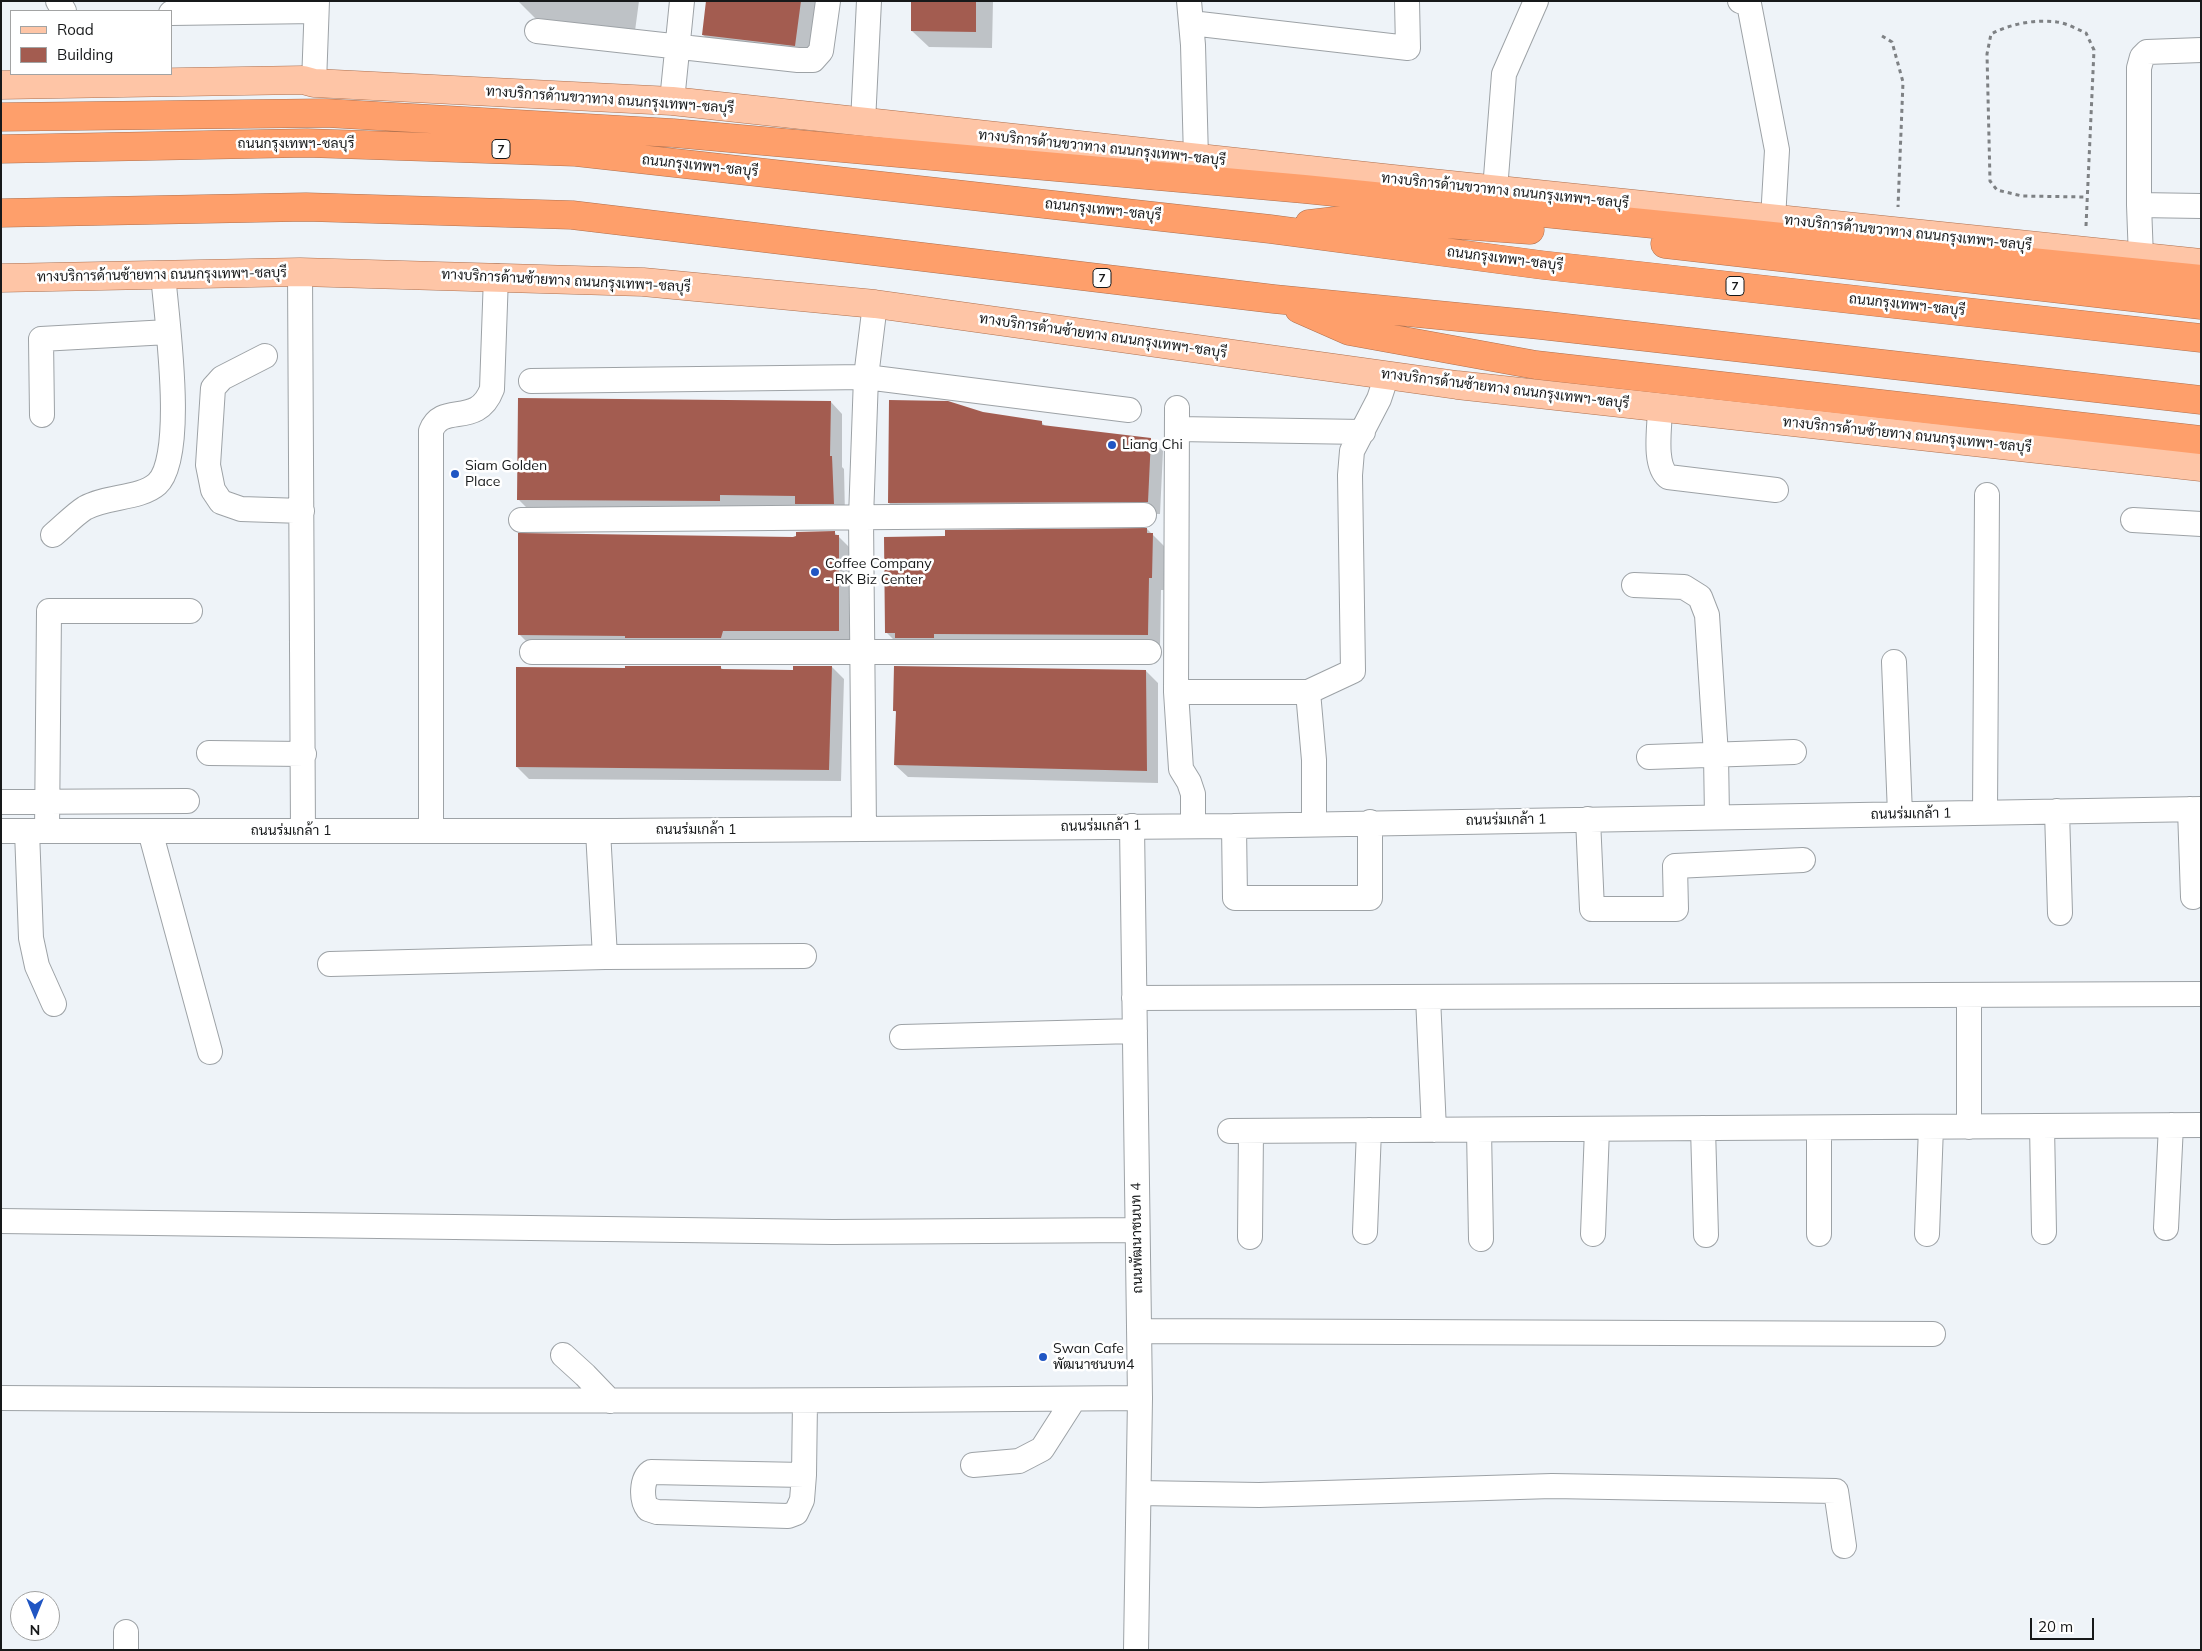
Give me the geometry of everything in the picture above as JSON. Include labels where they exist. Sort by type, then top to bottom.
[{"type":"highway","points":[[1,117],[326,113],[674,133],[1304,189],[2201,279]]},
{"type":"highway","name":"ถนนกรุงเทพฯ-ชลบุรี","points":[[1,149],[307,143],[576,152],[1270,228],[1542,265],[2201,338]]},
{"type":"highway","name":"7","points":[[1,213],[306,207],[572,216],[1274,299],[1540,325],[2201,400]]},
{"type":"highway","points":[[1270,228],[1361,218],[1568,233],[2197,305]]},
{"type":"highway","points":[[1274,299],[1349,331],[1536,365],[2189,439]]},
{"type":"main road","name":"ทางบริการด้านขวาทาง ถนนกรุงเทพฯ-ชลบุรี","points":[[1,85],[65,79],[303,80],[314,83],[672,101],[1496,190],[2201,263]]},
{"type":"main road","name":"ทางบริการด้านซ้ายทาง ถนนกรุงเทพฯ-ชลบุรี","points":[[1,278],[300,272],[496,276],[643,282],[875,304],[1457,385],[2201,467]]},
{"type":"street","points":[[672,101],[682,1]]},
{"type":"street","points":[[537,31],[798,60],[813,60],[821,51],[828,1]]},
{"type":"street","points":[[863,122],[869,1]]},
{"type":"street","points":[[1196,158],[1190,12],[1408,48],[1407,1]]},
{"type":"street","points":[[1496,190],[1504,74],[1536,1]]},
{"type":"street","points":[[1740,1],[1749,4],[1777,150],[1773,219]]},
{"type":"street","points":[[172,13],[317,6],[314,83]]},
{"type":"street","points":[[2141,258],[2139,68],[2142,57],[2147,52],[2201,50]]},
{"type":"street","points":[[2139,205],[2201,206]]},
{"type":"street","points":[[300,272],[303,831]]},
{"type":"street","points":[[53,535],[86,507],[150,489],[163,477],[169,463],[172,437],[172,371],[162,274]]},
{"type":"street","points":[[431,831],[431,431],[434,424],[442,417],[476,410],[487,402],[492,389],[496,276]]},
{"type":"street","points":[[864,829],[861,518],[866,377],[875,304]]},
{"type":"street","points":[[42,415],[41,340],[168,332]]},
{"type":"street","points":[[265,356],[222,378],[213,388],[208,465],[213,490],[221,502],[241,509],[302,511]]},
{"type":"street","points":[[1176,692],[1308,692],[1354,671],[1350,475],[1352,451],[1379,399],[1387,375]]},
{"type":"street","points":[[532,381],[866,377],[1129,410]]},
{"type":"street","points":[[1660,408],[1659,463],[1662,472],[1668,477],[1776,490]]},
{"type":"street","points":[[1193,825],[1193,794],[1189,782],[1181,769],[1176,692],[1177,418],[1363,432]]},
{"type":"street","points":[[1985,813],[1987,495]]},
{"type":"street","points":[[521,520],[1144,515]]},
{"type":"street","points":[[2133,520],[2201,524]]},
{"type":"street","points":[[1634,585],[1684,587],[1700,597],[1707,615],[1716,755],[1717,818]]},
{"type":"street","points":[[54,1004],[38,966],[31,938],[37,831],[47,802],[48,611],[190,611]]},
{"type":"street","points":[[532,652],[1149,652]]},
{"type":"street","points":[[1894,662],[1900,814]]},
{"type":"street","points":[[1308,692],[1314,760],[1314,824]]},
{"type":"street","points":[[1649,757],[1794,752]]},
{"type":"street","points":[[209,753],[304,754]]},
{"type":"street","points":[[1,802],[188,801]]},
{"type":"street","points":[[2193,897],[2195,809]]},
{"type":"street","name":"ถนนร่มเกล้า 1","points":[[1,831],[598,831],[1234,826],[1370,822],[2195,809]]},
{"type":"street","points":[[2057,812],[2060,913]]},
{"type":"street","points":[[1588,819],[1592,909],[1676,909],[1675,866],[1803,860]]},
{"type":"street","points":[[1234,826],[1235,898],[1370,898],[1370,822]]},
{"type":"street","name":"ถนนพัฒนาชนบท 4","points":[[1132,826],[1140,1398],[1136,1650]]},
{"type":"street","points":[[150,831],[210,1052]]},
{"type":"street","points":[[598,831],[605,957]]},
{"type":"street","points":[[330,964],[605,957],[804,956]]},
{"type":"street","points":[[1134,998],[2201,994]]},
{"type":"street","points":[[1969,995],[1969,1127]]},
{"type":"street","points":[[1428,997],[1434,1130]]},
{"type":"street","points":[[902,1037],[1134,1032]]},
{"type":"street","points":[[2166,1228],[2171,1125]]},
{"type":"street","points":[[1250,1237],[1241,1131],[2201,1125]]},
{"type":"street","points":[[2042,1126],[2044,1232]]},
{"type":"street","points":[[1927,1234],[1931,1127]]},
{"type":"street","points":[[1703,1128],[1706,1234]]},
{"type":"street","points":[[1819,1128],[1819,1234]]},
{"type":"street","points":[[1593,1234],[1597,1129]]},
{"type":"street","points":[[1364,1232],[1369,1130]]},
{"type":"street","points":[[1478,1130],[1481,1239]]},
{"type":"street","points":[[1,1221],[833,1232],[1137,1230]]},
{"type":"street","points":[[1139,1331],[1933,1334]]},
{"type":"street","points":[[563,1355],[585,1374],[610,1401]]},
{"type":"street","points":[[1,1398],[500,1402],[805,1402],[1140,1398]]},
{"type":"street","points":[[973,1465],[1019,1461],[1042,1449],[1074,1399]]},
{"type":"street","points":[[804,1476],[651,1472],[644,1480],[644,1504],[648,1509],[657,1512],[788,1516],[796,1513],[800,1507],[804,1476],[805,1402]]},
{"type":"street","points":[[1139,1493],[1258,1495],[1552,1486],[1836,1491],[1844,1546]]},
{"type":"path","points":[[2084,252],[2087,197],[2094,50],[2086,33],[2057,22],[2025,23],[2003,28],[1991,34],[1987,54],[1990,181],[1997,190],[2022,196],[2087,197]]},
{"type":"path","points":[[1882,36],[1892,42],[1903,82],[1897,232]]},
{"type":"building","points":[[706,1],[801,1],[795,46],[702,35]]},
{"type":"building","points":[[911,1],[976,1],[976,32],[911,31]]},
{"type":"building","points":[[518,398],[831,401],[830,456],[832,456],[834,504],[795,504],[795,496],[720,495],[720,501],[517,500]]},
{"type":"building","points":[[889,400],[948,401],[983,412],[1042,421],[1042,425],[1151,438],[1148,502],[888,503]]},
{"type":"building","points":[[1147,528],[1147,533],[1153,533],[1152,578],[1149,578],[1148,635],[934,634],[934,638],[895,638],[895,633],[885,633],[884,537],[945,536],[945,530]]},
{"type":"building","points":[[835,531],[835,535],[839,535],[839,631],[723,631],[721,638],[518,635],[518,533],[793,537],[796,536],[796,532]]},
{"type":"building","points":[[625,666],[721,666],[721,669],[793,670],[793,666],[832,666],[829,770],[516,767],[516,667],[625,668]]},
{"type":"building","points":[[894,666],[1146,670],[1147,771],[894,765],[896,711],[893,711]]},
{"type":"place","name":"Liang Chi","points":[[1112,445]]},
{"type":"place","name":"Siam Golden Place","points":[[455,474]]},
{"type":"place","name":"Coffee Company - RK Biz Center","points":[[815,572]]},
{"type":"place","name":"Swan Cafe พัฒนาชนบท4","points":[[1043,1357]]}]
